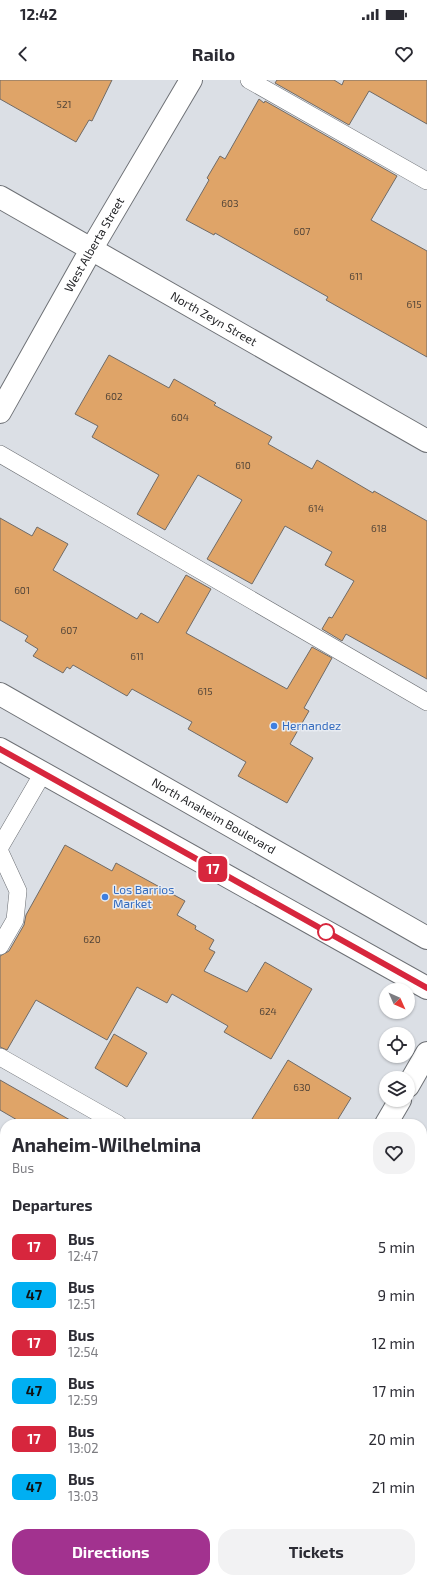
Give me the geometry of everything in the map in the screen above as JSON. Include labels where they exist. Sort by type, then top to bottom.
[{"type":"street","name":"West Alberta Street","points":[[0,412],[92,248],[191,80]]},
{"type":"street","name":"North Zeyn Street","points":[[0,197],[92,248],[427,441]]},
{"type":"street","name":"North Anaheim Boulevard","points":[[0,694],[427,938]]},
{"type":"street","points":[[0,749],[427,988]]},
{"type":"street","points":[[415,1074],[427,1053]]},
{"type":"street","points":[[389,1119],[396,1107]]},
{"type":"lane","points":[[249,80],[427,181]]},
{"type":"lane","points":[[0,454],[427,702]]},
{"type":"lane","points":[[0,847],[43,773]]},
{"type":"lane","points":[[0,852],[18,891],[14,920],[0,946]]},
{"type":"lane","points":[[0,1057],[96,1119]]},
{"type":"building","points":[[0,80],[112,80],[92,121],[89,120],[76,142],[0,99]]},
{"type":"building","points":[[277,80],[334,80],[342,85],[344,80],[427,80],[427,124],[369,91],[349,125],[275,83]]},
{"type":"building","points":[[259,99],[397,176],[371,220],[427,251],[427,357],[326,300],[328,297],[215,233],[214,235],[186,220],[209,180],[207,178],[220,156],[225,159]]},
{"type":"building","points":[[109,355],[169,388],[174,379],[216,403],[214,405],[272,437],[268,444],[312,469],[317,460],[373,493],[374,491],[427,521],[427,679],[346,634],[342,641],[322,629],[329,617],[332,618],[354,581],[325,565],[332,552],[285,526],[252,584],[207,559],[242,500],[198,475],[165,530],[137,514],[159,475],[92,437],[98,426],[75,414]]},
{"type":"building","points":[[0,518],[32,536],[37,527],[68,544],[53,570],[137,619],[141,613],[158,623],[186,575],[211,589],[186,633],[287,689],[312,647],[332,658],[304,708],[309,711],[290,744],[313,758],[287,803],[238,776],[246,762],[188,729],[192,722],[132,689],[127,696],[73,665],[70,669],[67,667],[63,673],[33,656],[38,649],[25,641],[28,636],[0,620]]},
{"type":"building","points":[[65,845],[112,871],[116,863],[185,901],[177,915],[196,926],[195,929],[214,940],[209,949],[215,952],[204,971],[247,992],[265,962],[312,989],[271,1059],[224,1032],[228,1026],[172,994],[167,1003],[137,987],[107,1040],[36,1000],[7,1050],[0,1047],[0,956],[9,951],[24,925],[26,915]]},
{"type":"building","points":[[114,1034],[147,1053],[127,1087],[95,1068]]},
{"type":"building","points":[[288,1060],[351,1098],[338,1119],[252,1119]]},
{"type":"building","points":[[0,1080],[68,1119],[15,1119],[0,1110]]},
{"type":"bus line","name":"17","points":[[0,749],[427,988]]},
{"type":"place","name":"Hernandez","points":[[274,726]]},
{"type":"place","name":"Los Barrios Market","points":[[105,897]]}]
